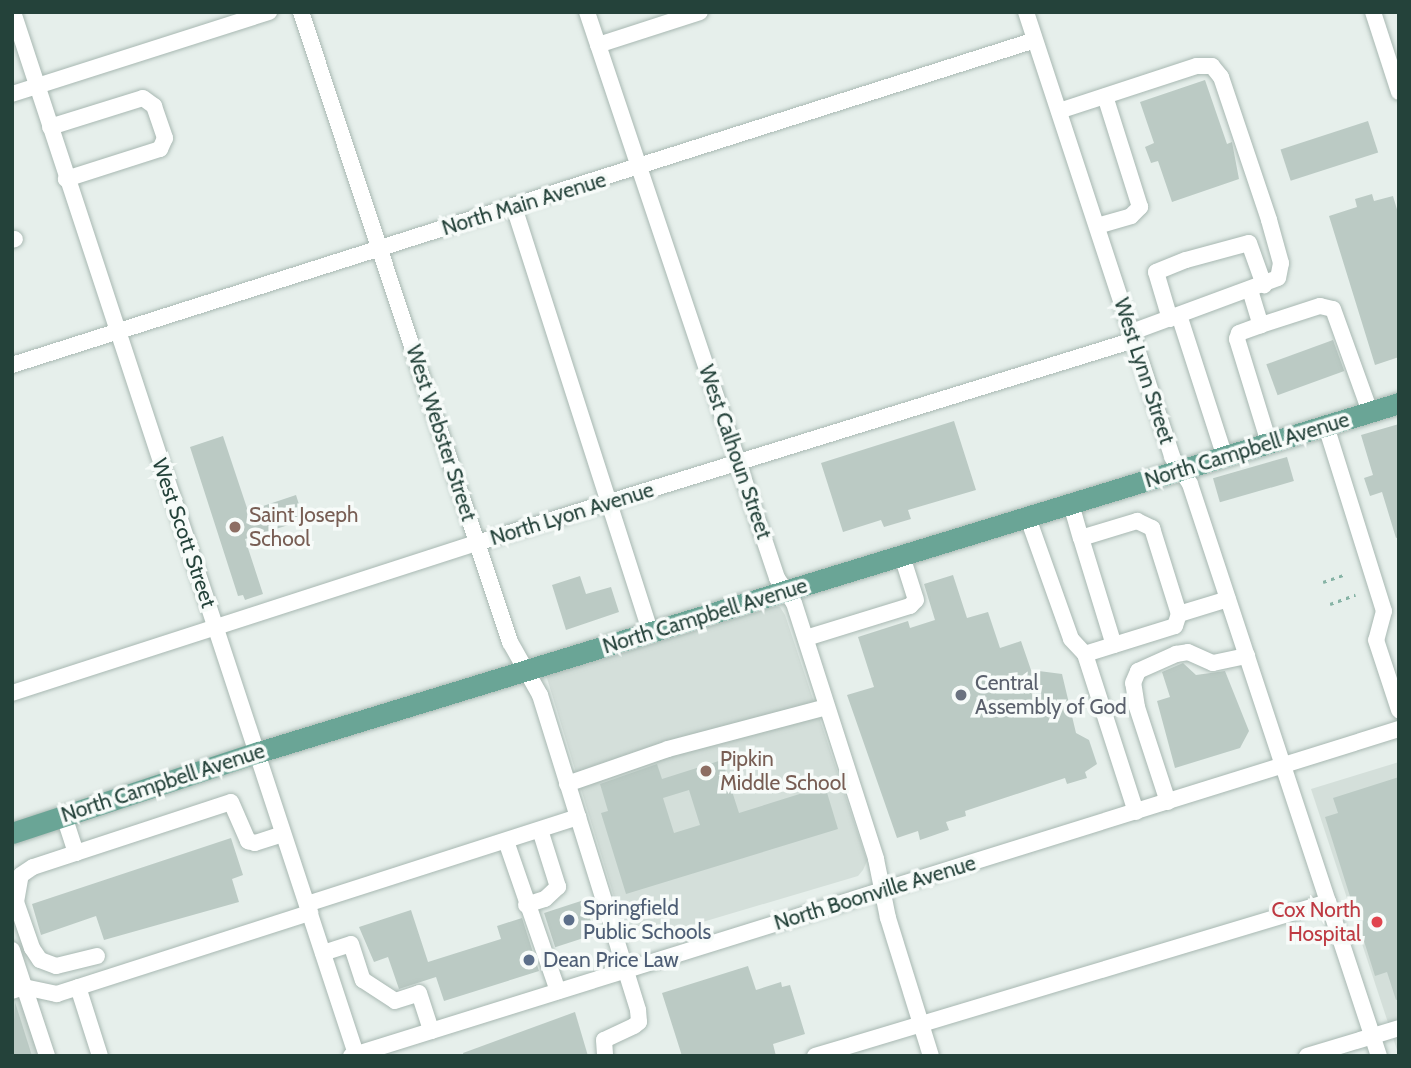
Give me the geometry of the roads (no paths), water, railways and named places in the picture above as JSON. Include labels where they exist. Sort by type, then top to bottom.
[{"type":"main road","name":"North Campbell Avenue","points":[[12,833],[258,751],[1399,403]]},
{"type":"street","name":"West Scott Street","points":[[13,12],[115,333],[258,751],[354,1055]]},
{"type":"street","points":[[12,94],[269,12]]},
{"type":"street","name":"West Webster Street","points":[[301,12],[510,642],[540,695],[625,970],[639,1022],[604,1040],[606,1056]]},
{"type":"street","name":"West Calhoun Street","points":[[587,12],[777,578],[786,591],[806,638],[931,1056]]},
{"type":"street","points":[[598,45],[700,12]]},
{"type":"street","name":"West Lynn Street","points":[[1026,12],[1172,457],[1190,484],[1379,1056]]},
{"type":"street","points":[[1373,12],[1399,92]]},
{"type":"street","name":"North Main Avenue","points":[[12,365],[1035,40]]},
{"type":"street","points":[[1059,111],[1197,66],[1217,70],[1280,263],[1278,278],[1257,287]]},
{"type":"street","points":[[1097,226],[1130,216],[1140,207],[1105,96]]},
{"type":"street","points":[[50,127],[143,98],[154,106],[165,138],[160,149],[66,178]]},
{"type":"street","points":[[514,207],[651,633]]},
{"type":"street","points":[[1225,457],[1156,272],[1186,260],[1249,243],[1261,325]]},
{"type":"street","name":"North Lyon Avenue","points":[[12,693],[1133,336],[1175,317],[1257,287]]},
{"type":"street","points":[[1269,443],[1237,339],[1239,333],[1320,306],[1333,309],[1370,412]]},
{"type":"street","points":[[1326,426],[1384,611],[1376,640],[1399,710]]},
{"type":"street","points":[[1071,504],[1114,645]]},
{"type":"street","points":[[1028,518],[1071,639],[1085,654],[1136,812]]},
{"type":"street","points":[[1081,538],[1137,521],[1152,528],[1179,614],[1175,626],[1085,654]]},
{"type":"street","points":[[806,638],[911,606],[916,600],[902,556]]},
{"type":"street","points":[[1179,614],[1228,599]]},
{"type":"street","points":[[1168,803],[1137,707],[1133,683],[1138,670],[1175,654],[1188,652],[1213,663],[1247,656]]},
{"type":"street","points":[[567,784],[668,749],[827,707]]},
{"type":"street","name":"North Boonville Avenue","points":[[354,1055],[1399,729]]},
{"type":"street","points":[[97,956],[56,966],[40,960],[32,948],[16,902],[21,875],[76,853],[231,802],[248,841],[255,843],[284,834]]},
{"type":"street","points":[[64,816],[76,853]]},
{"type":"street","points":[[18,989],[57,994],[578,817]]},
{"type":"street","points":[[526,905],[545,899],[558,887],[540,830]]},
{"type":"street","points":[[506,841],[558,991]]},
{"type":"street","points":[[815,1056],[1328,902]]},
{"type":"street","points":[[323,953],[351,943],[363,980],[395,1001],[419,993],[431,1031]]},
{"type":"street","points":[[12,950],[18,989],[47,1056]]},
{"type":"street","points":[[78,987],[100,1056]]},
{"type":"street","points":[[1307,1056],[1399,1028]]},
{"type":"place","name":"Saint Joseph School","points":[[235,527]]},
{"type":"place","name":"Central Assembly of God","points":[[961,695]]},
{"type":"place","name":"Pipkin Middle School","points":[[706,771]]},
{"type":"place","name":"Springfield Public Schools","points":[[569,920]]},
{"type":"place","name":"Cox North Hospital","points":[[1377,922]]},
{"type":"place","name":"Dean Price Law","points":[[529,960]]}]
